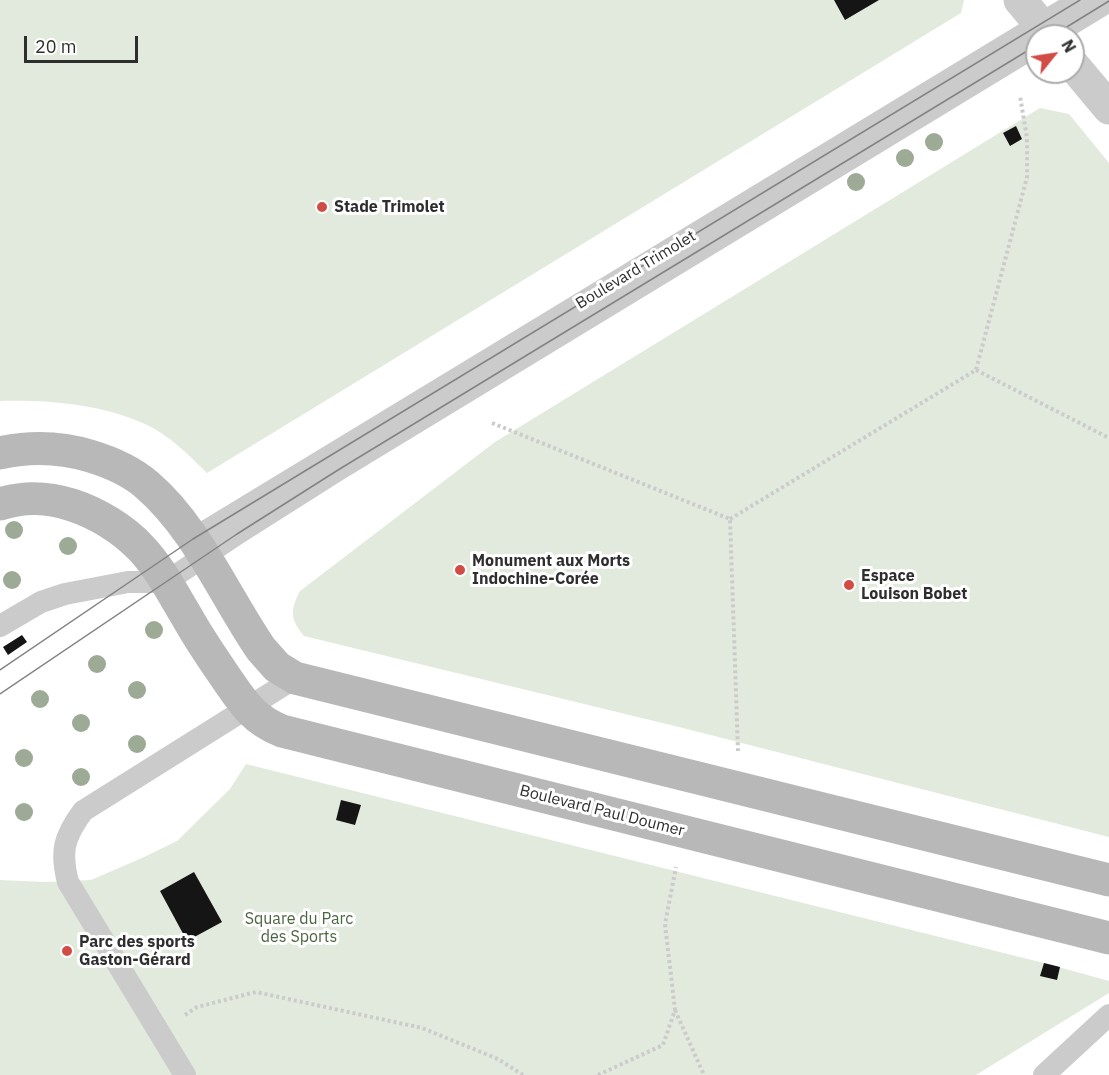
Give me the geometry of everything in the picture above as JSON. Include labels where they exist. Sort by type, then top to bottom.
[{"type":"main road","points":[[0,453],[41,447],[73,451],[102,459],[146,484],[165,503],[199,548],[238,616],[261,649],[277,667],[295,678],[1109,880]]},
{"type":"main road","name":"Boulevard Paul Doumer","points":[[0,504],[31,498],[55,500],[80,507],[102,517],[141,549],[166,582],[200,640],[247,708],[258,719],[282,731],[1109,938]]},
{"type":"street","points":[[1085,79],[1109,108]]},
{"type":"lane","name":"Boulevard Trimolet","points":[[1046,24],[1080,0]]},
{"type":"lane","name":"Boulevard Trimolet","points":[[1051,24],[1109,2]]},
{"type":"lane","name":"Boulevard Trimolet","points":[[166,582],[199,548],[1025,37]]},
{"type":"lane","points":[[0,626],[41,602],[65,594],[128,582],[166,582]]},
{"type":"lane","points":[[185,1075],[68,882],[63,849],[70,829],[83,811],[295,678]]},
{"type":"lane","points":[[1044,1075],[1109,1015]]},
{"type":"path","points":[[730,519],[976,370],[1027,177],[1027,138],[1020,96]]},
{"type":"path","points":[[976,370],[1109,438]]},
{"type":"path","points":[[492,423],[730,519]]},
{"type":"path","points":[[730,519],[739,788]]},
{"type":"path","points":[[684,831],[665,924],[675,1010],[704,1075]]},
{"type":"path","points":[[159,1032],[197,1007],[256,992],[422,1028],[498,1059],[523,1075]]},
{"type":"path","points":[[598,1075],[663,1045],[675,1010]]},
{"type":"green space","name":"Stade Trimolet","points":[[0,0],[964,0],[961,13],[207,473],[186,452],[162,434],[128,417],[74,405],[37,401],[0,401]]},
{"type":"green space","name":"Espace Louison Bobet","points":[[1040,108],[1069,114],[1109,163],[1109,837],[683,728],[304,636],[299,630],[294,620],[293,610],[300,591],[495,442]]},
{"type":"green space","name":"Square du Parc des Sports","points":[[246,764],[1044,963],[1109,981],[1109,993],[976,1075],[0,1075],[0,880],[45,882],[91,880],[142,858],[177,841],[230,789]]},
{"type":"building","points":[[834,0],[879,0],[845,20]]},
{"type":"building","points":[[1016,126],[1022,139],[1010,146],[1003,133]]},
{"type":"building","points":[[22,635],[27,642],[8,655],[3,647]]},
{"type":"building","points":[[341,800],[361,805],[355,825],[336,820]]},
{"type":"building","points":[[194,872],[222,922],[187,941],[160,891]]},
{"type":"building","points":[[1044,963],[1060,967],[1057,980],[1040,976]]},
{"type":"tram line","points":[[0,670],[193,539],[1080,0]]},
{"type":"tram line","points":[[1072,24],[1109,1]]},
{"type":"tram line","points":[[0,694],[237,534],[338,470],[1025,52]]},
{"type":"place","name":"Stade Trimolet","points":[[322,207]]},
{"type":"place","name":"Monument aux Morts Indochine-Corée","points":[[460,570]]},
{"type":"place","name":"Espace Louison Bobet","points":[[849,585]]},
{"type":"place","name":"Parc des sports Gaston-Gérard","points":[[67,951]]}]
